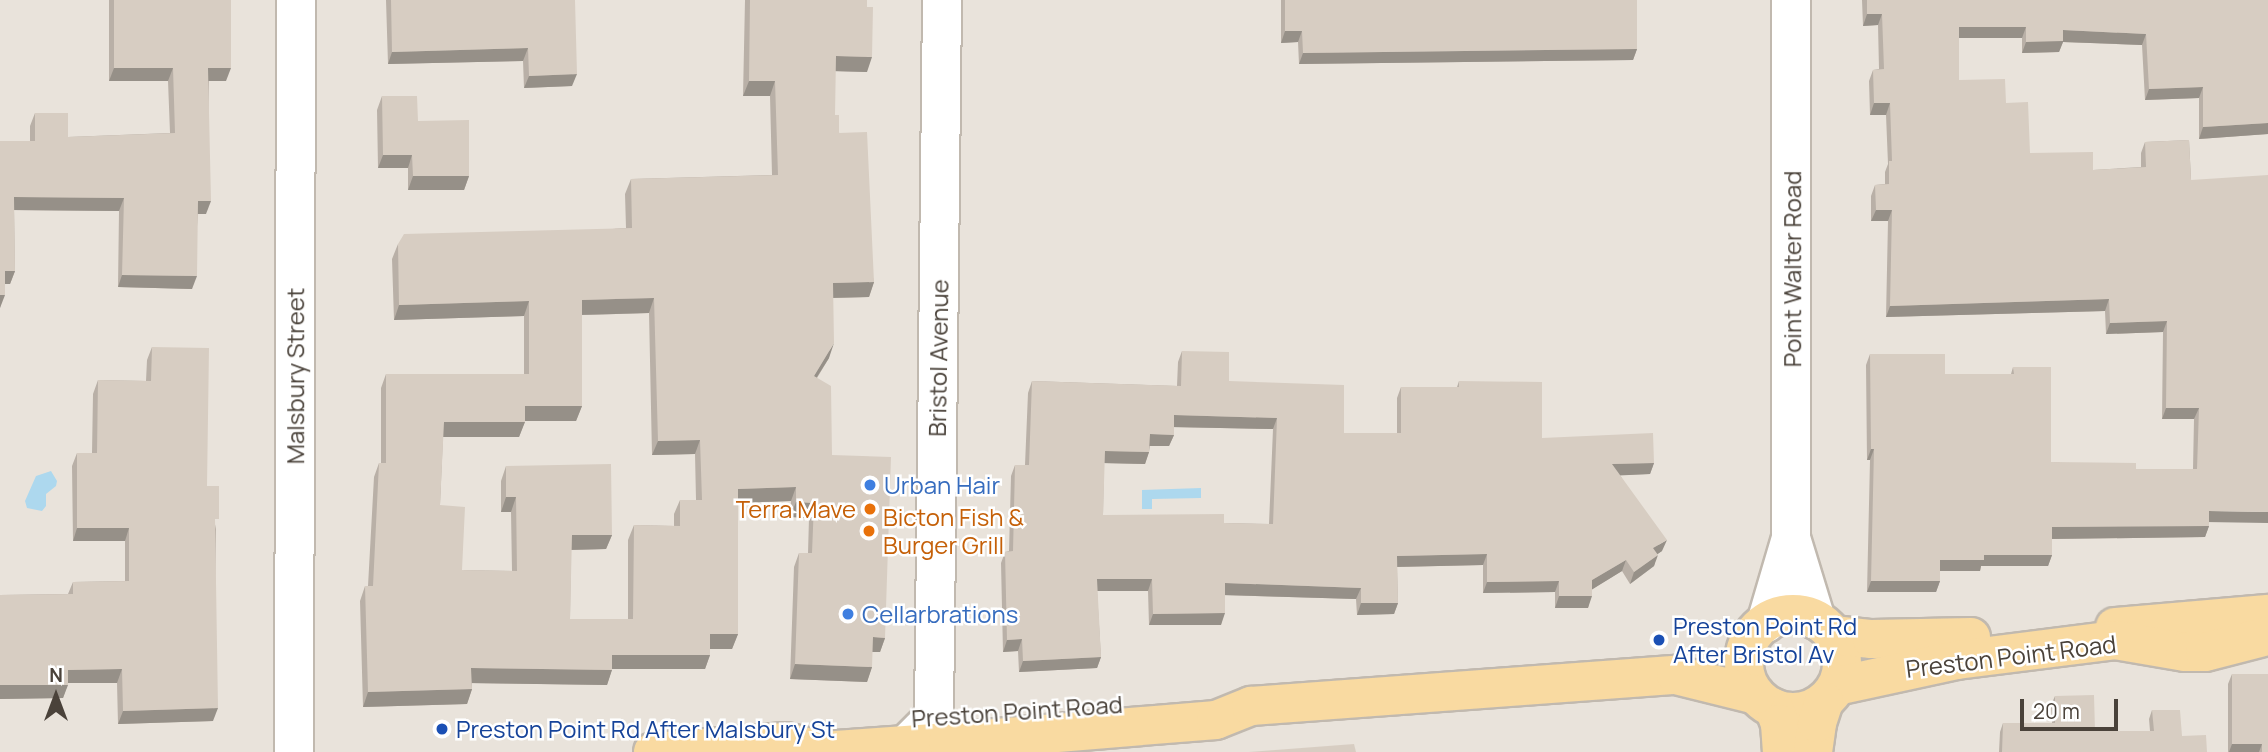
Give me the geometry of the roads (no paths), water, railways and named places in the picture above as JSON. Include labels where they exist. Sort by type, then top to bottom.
[{"type":"main road","name":"Preston Point Road","points":[[1824,627],[1924,639],[2076,631],[2268,614]]},
{"type":"main road","points":[[1758,632],[1791,615],[1824,627]]},
{"type":"main road","name":"Point Walter Road","points":[[1813,752],[1817,723],[1842,660],[1824,627]]},
{"type":"main road","name":"Preston Point Road","points":[[1676,675],[1758,632]]},
{"type":"main road","name":"Point Walter Road","points":[[1758,632],[1745,669],[1780,724],[1782,752]]},
{"type":"main road","name":"Preston Point Road","points":[[1830,694],[1957,660],[2101,642],[2138,642],[2160,649],[2205,652],[2268,636]]},
{"type":"main road","name":"Preston Point Road","points":[[786,742],[821,727],[943,737],[1216,720],[1251,706],[1676,675],[1765,701]]},
{"type":"main road","points":[[1765,701],[1800,712],[1830,694]]},
{"type":"main road","name":"Preston Point Road","points":[[653,752],[786,742],[822,751],[907,748],[943,737]]},
{"type":"street","name":"Malsbury Street","points":[[294,752],[296,0]]},
{"type":"street","name":"Bristol Avenue","points":[[942,0],[934,679],[943,737]]},
{"type":"street","name":"Point Walter Road","points":[[1758,632],[1791,538],[1791,0]]},
{"type":"street","name":"Point Walter Road","points":[[1791,538],[1824,627]]},
{"type":"water","points":[[51,471],[57,481],[56,486],[46,494],[46,506],[42,511],[27,508],[25,501],[36,476]]},
{"type":"water","points":[[1201,488],[1201,498],[1152,499],[1152,509],[1142,509],[1142,490]]},
{"type":"place","name":"Urban Hair","points":[[870,485]]},
{"type":"place","name":"Terra Mave","points":[[870,509]]},
{"type":"place","name":"Bicton Fish & Burger Grill","points":[[869,531]]},
{"type":"place","name":"Cellarbrations","points":[[848,614]]},
{"type":"place","name":"Preston Point Rd After Bristol Av","points":[[1659,640]]},
{"type":"place","name":"Preston Point Rd After Malsbury St","points":[[442,729]]}]
